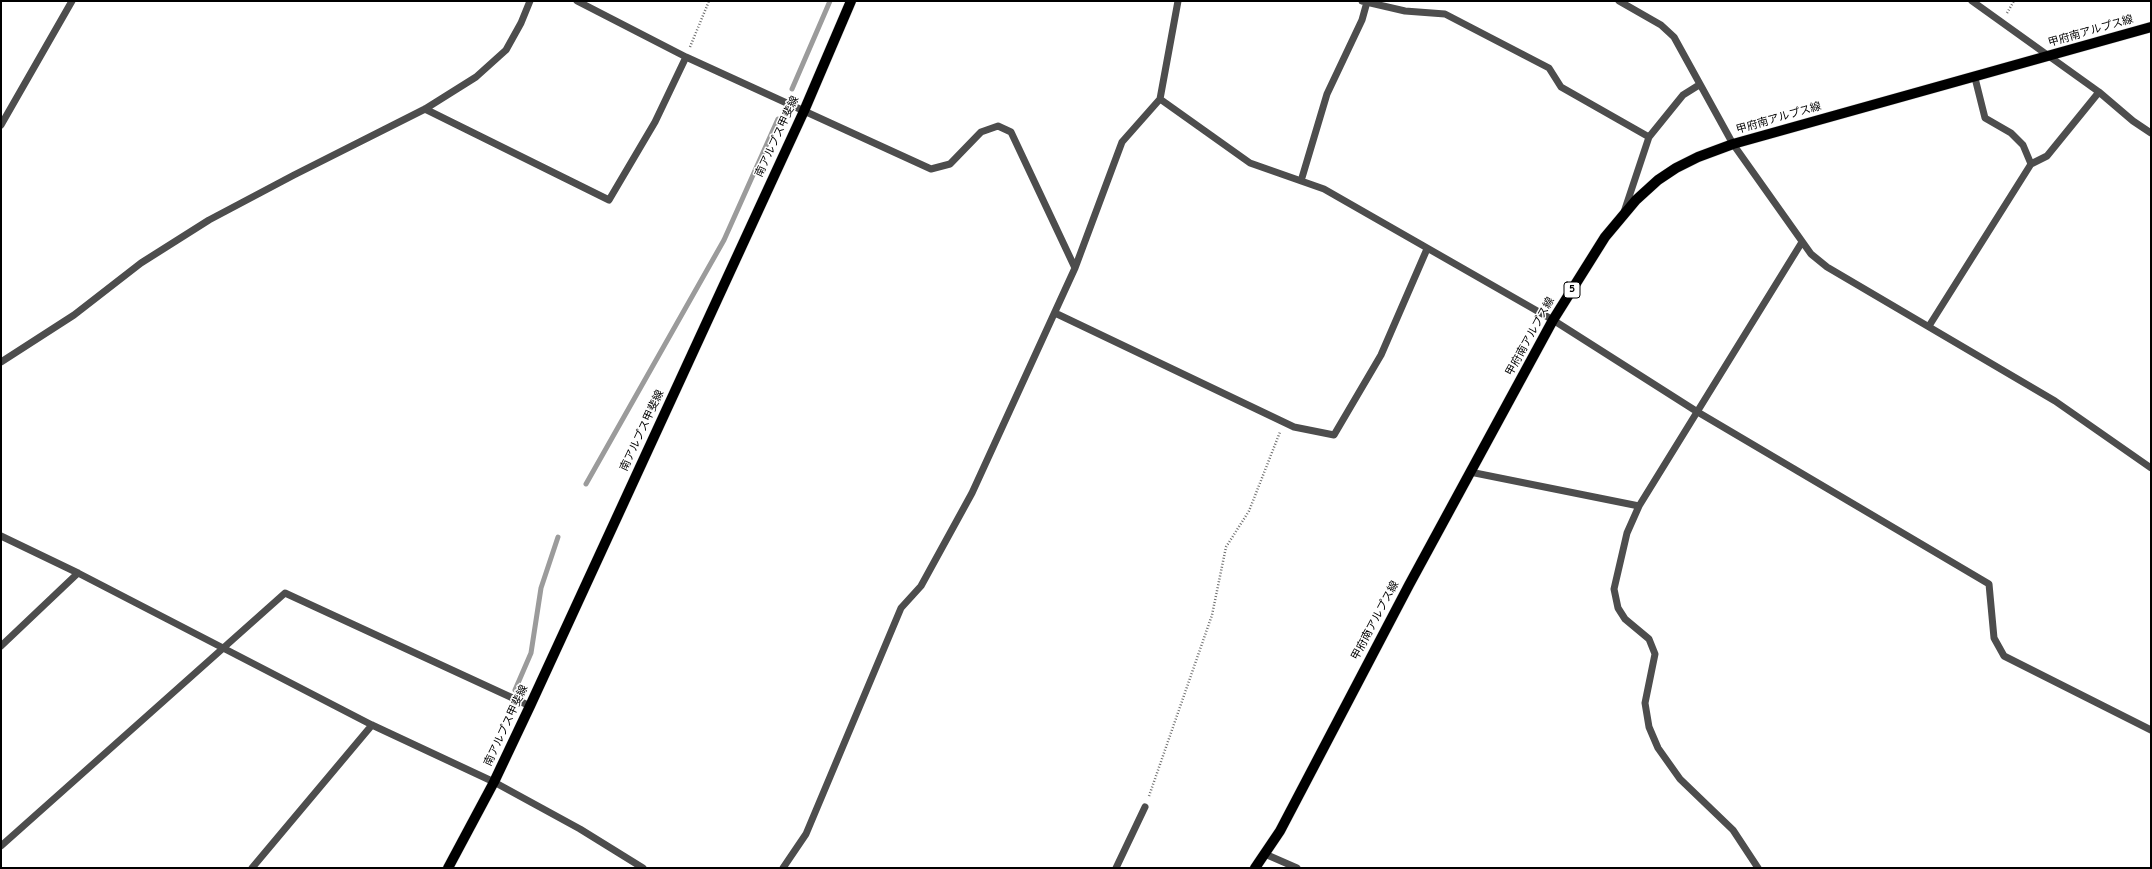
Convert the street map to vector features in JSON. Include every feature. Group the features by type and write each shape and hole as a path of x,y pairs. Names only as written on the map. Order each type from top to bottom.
{"main road":[{"name":"南アルプス甲斐線","path":"448,868 494,782 530,706 804,111 851,1"},
{"name":"甲府南アルプス線","path":"1256,868 1280,831 1470,472 1553,320 1605,237 1624,213 1658,180 1698,157 1733,144 2050,57 2151,27"}],"street":[{"path":"1,125 72,1"},
{"path":"1,362 74,315 141,263 210,220 294,174 425,109 476,77 506,50 521,23 530,1"},
{"path":"577,1 686,57 931,169 950,164 981,132 998,126 1011,132 1075,268"},
{"path":"782,868 806,834 901,608 921,586 972,493 1075,268 1122,142 1160,99 1178,1"},
{"path":"1619,1 1661,25 1674,37 1699,85 1733,144 1811,254 1828,267 2055,402 2151,468"},
{"path":"1972,1 2099,92 2133,121 2151,133"},
{"path":"1301,181 1328,94 1360,26 1365,2 1405,11 1445,14 1549,68 1561,87 1649,137"},
{"path":"425,109 609,200 655,122 686,57"},
{"path":"1974,78 1985,118 2011,133 2023,145 2031,164"},
{"path":"1624,213 1649,137 1683,95 1699,85"},
{"path":"1929,326 2031,164 2047,156 2099,92"},
{"path":"1160,99 1250,163 1324,188 1427,249 1553,320 1696,411 1988,584 1994,638 2004,656 2151,730"},
{"path":"1758,868 1733,830 1680,779 1658,748 1649,727 1645,703 1655,654 1649,639 1625,618 1618,608 1614,589 1626,533 1639,506 1696,411 1802,242"},
{"path":"1054,313 1294,427 1334,435 1381,355 1427,249"},
{"path":"1470,472 1639,506"},
{"path":"1,536 78,573 372,725 494,782 580,829 643,868"},
{"path":"1,646 78,573"},
{"path":"1,846 224,649 285,593 530,706"},
{"path":"252,868 372,725"},
{"path":"1116,868 1145,807"},
{"path":"1265,854 1296,868"}],"path":[{"path":"686,57 709,1"},
{"path":"1145,807 1212,615 1226,547 1249,511 1284,422"}],"waterway":[{"path":"792,89 830,1"},
{"path":"586,484 724,240 778,119"},
{"path":"515,690 531,653 541,588 558,537"}]}
